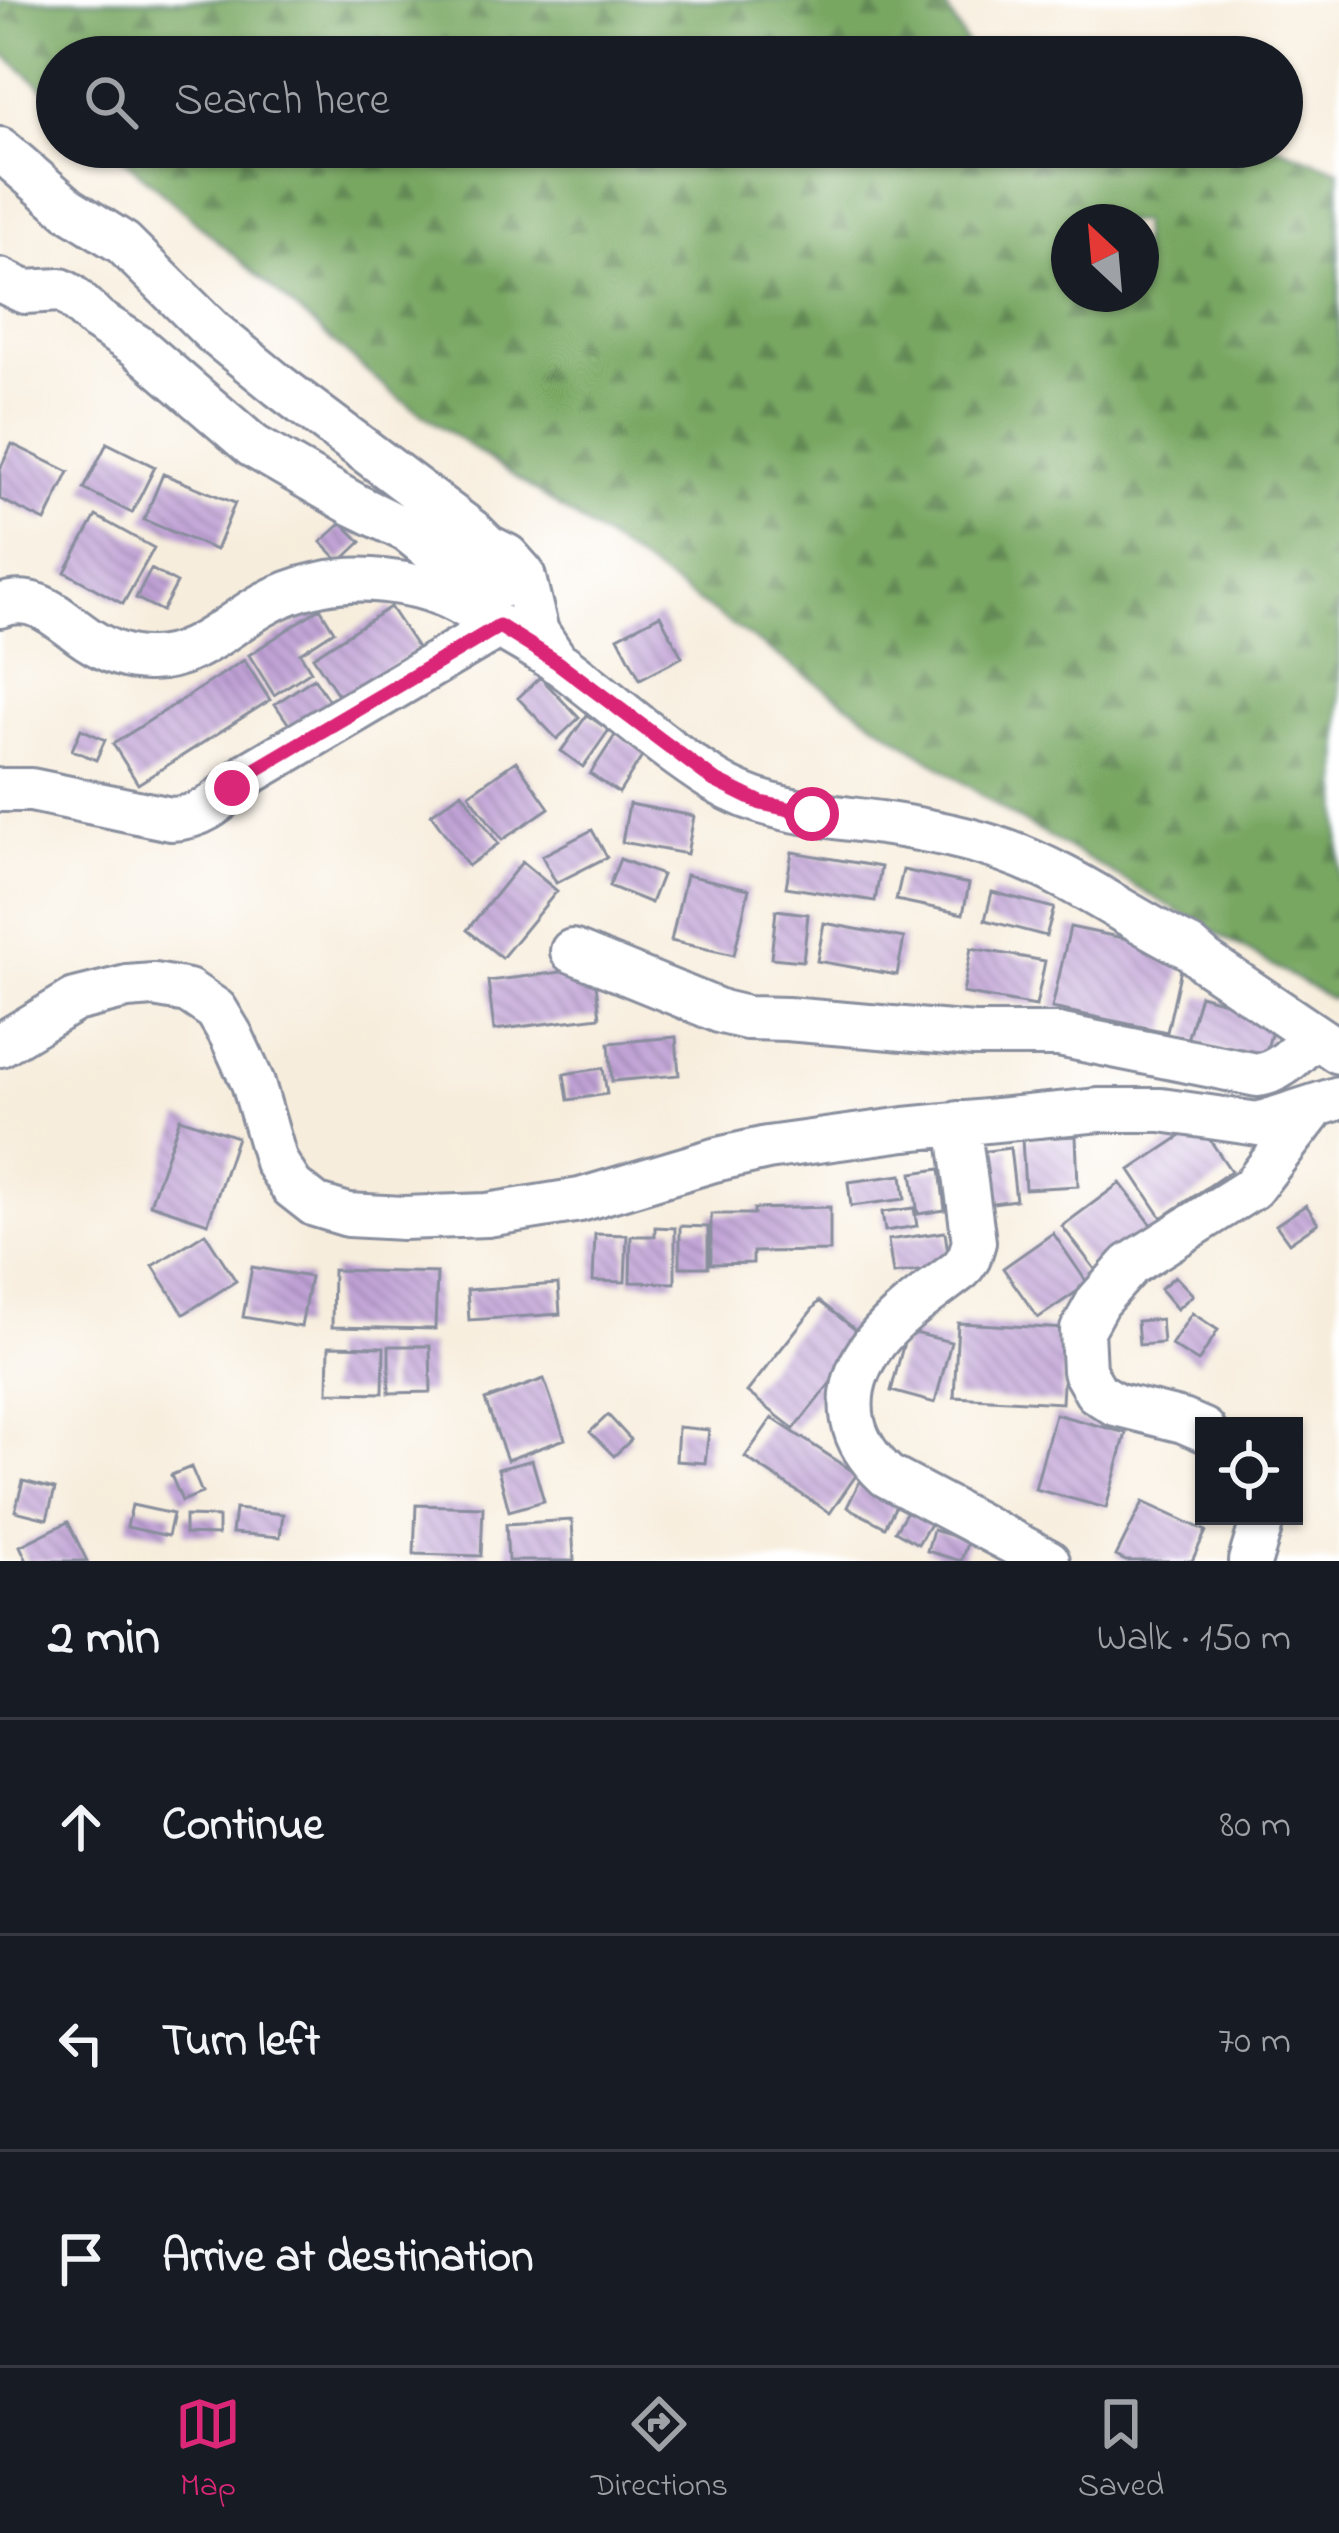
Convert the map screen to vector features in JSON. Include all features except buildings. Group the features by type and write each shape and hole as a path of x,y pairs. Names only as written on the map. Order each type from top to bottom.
{"street":[{"path":"0,149 69,209 123,243 213,332 279,386 487,546 507,556 523,574 515,614 250,773 190,819 171,820 31,790 0,790"},
{"path":"0,280 26,292 61,290 70,295 270,458 408,531 515,614 557,662 683,759 735,792 789,810 913,829 1006,851 1190,948 1327,1044 1271,1073 1257,1075 1058,1035 974,1035 748,1018 722,1012 572,951"},
{"path":"0,606 14,601 34,603 55,612 89,640 129,657 147,659 182,654 262,605 331,581 378,580 515,614"},
{"path":"0,1045 75,1000 127,987 154,985 188,991 216,1010 231,1035 253,1083 277,1162 292,1187 315,1205 348,1215 403,1218 487,1214 580,1200 767,1148 958,1123 1100,1109 1161,1110 1258,1124 1327,1103"},
{"path":"1195,1426 1115,1404 1096,1392 1084,1371 1082,1330 1098,1300 1130,1265 1252,1188 1327,1103"},
{"path":"958,1123 974,1242 969,1258 883,1332 871,1348 850,1389 855,1433 887,1476 1048,1561"},
{"path":"1250,1561 1260,1525"}],"green space":[{"path":"0,0 942,0 962,36 36,36 36,82 0,51"},
{"path":"1303,156 1339,170 1339,996 1331,999 1011,815 393,394 134,168 1303,168"}],"route":[{"path":"232,788 499,626 557,662 714,780 761,803 812,814"}]}
